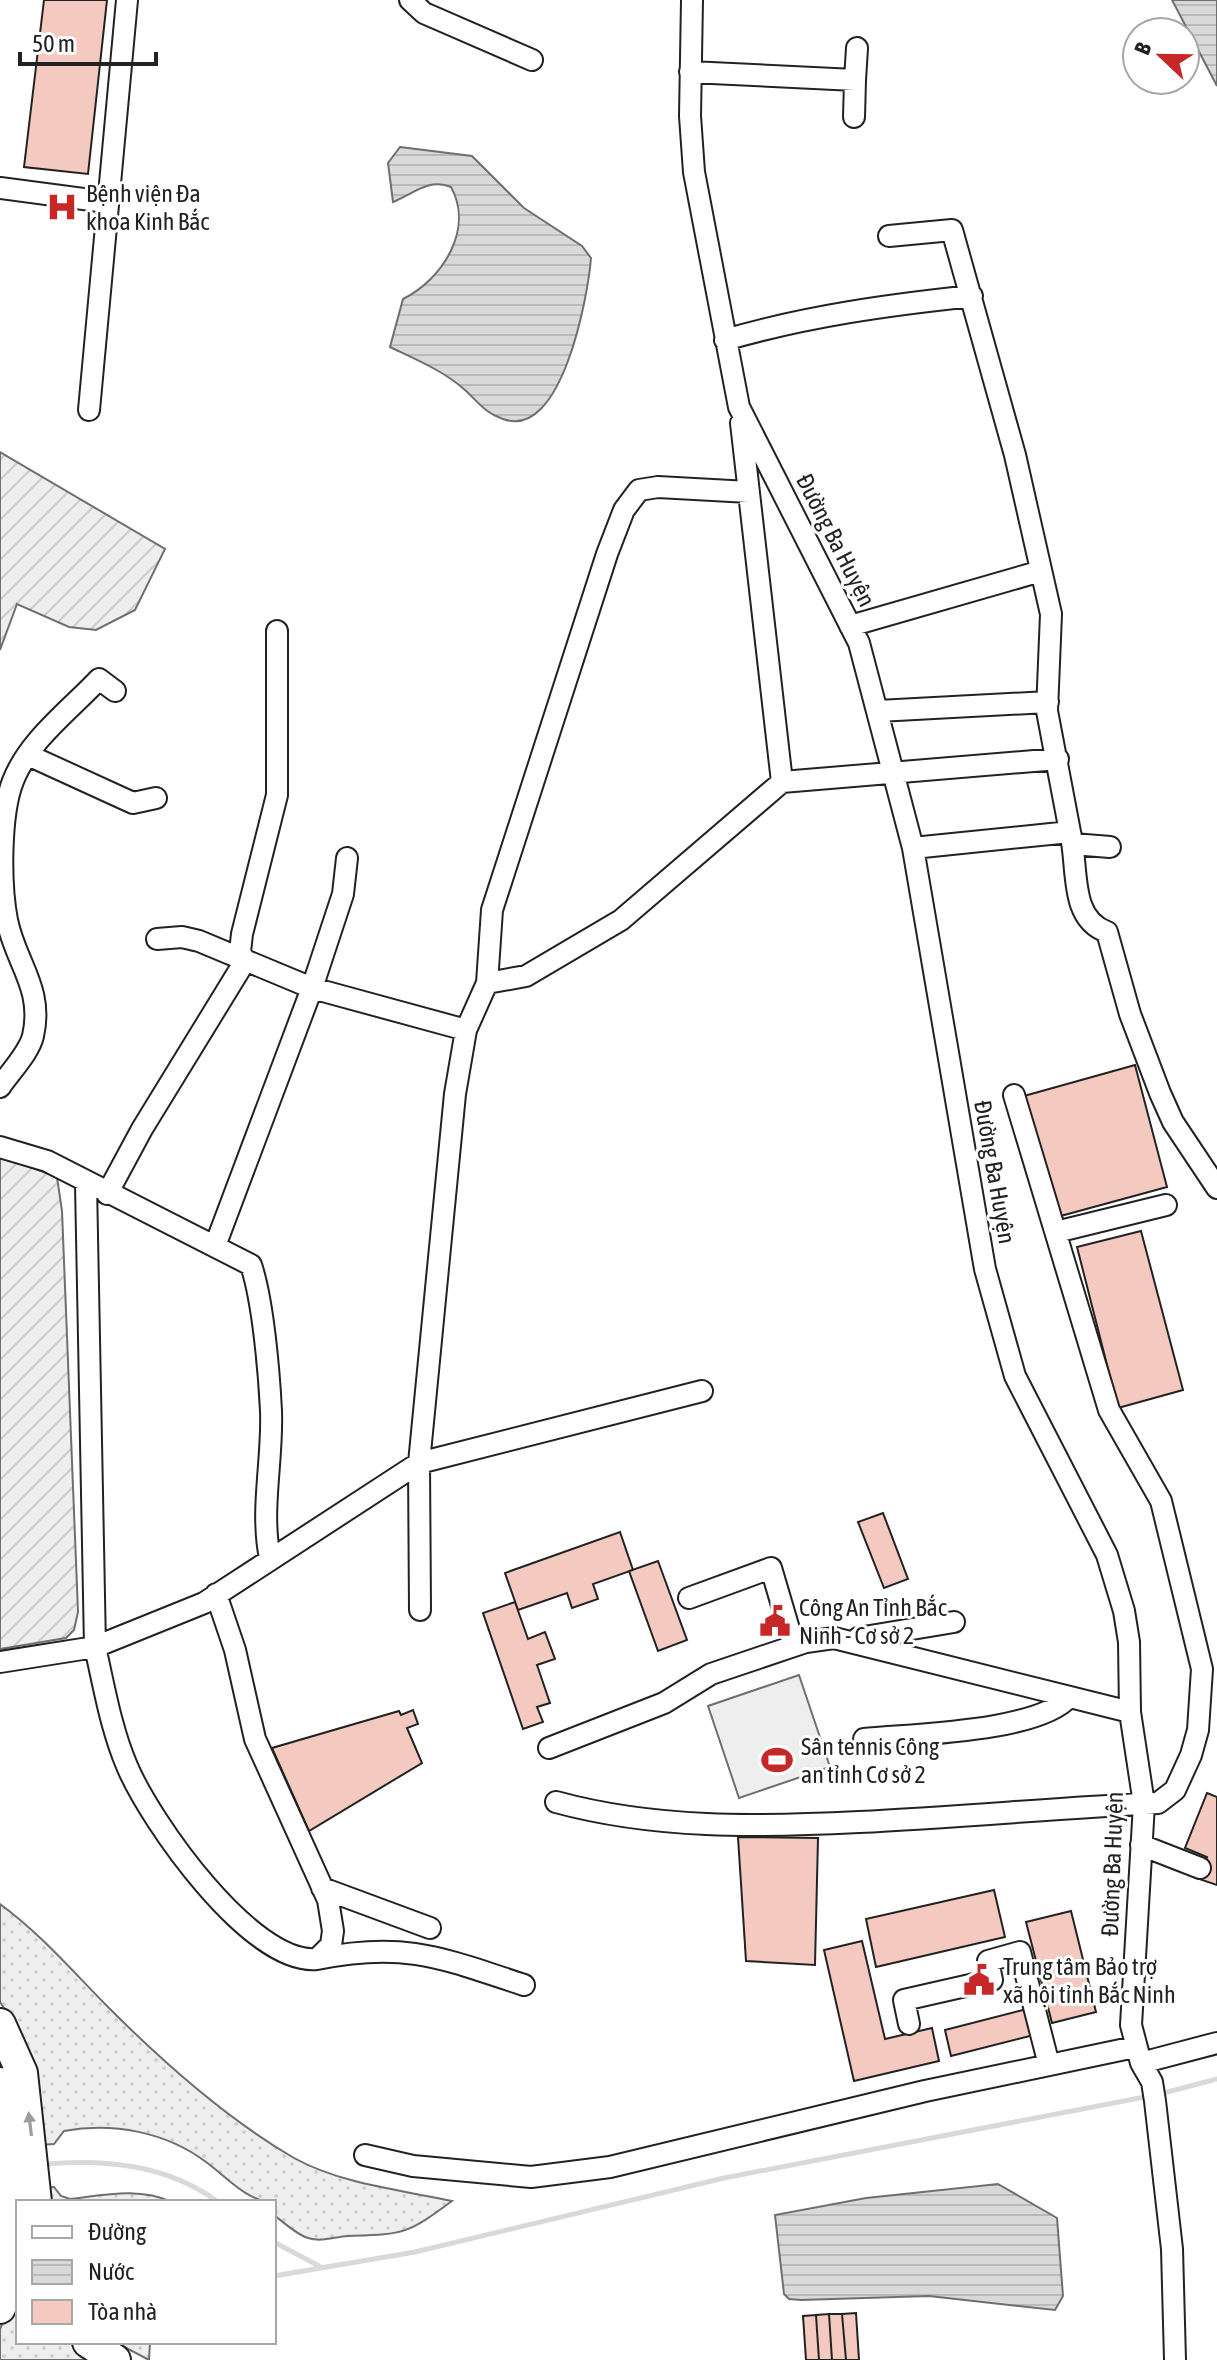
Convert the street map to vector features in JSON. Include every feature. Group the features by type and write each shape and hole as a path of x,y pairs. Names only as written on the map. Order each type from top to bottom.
{"highway":[{"path":"0,2024 22,2073 36,2200"},
{"path":"0,2083 7,2126 13,2248 11,2273 0,2308"},
{"path":"91,2344 115,2360"}],"street":[{"path":"89,410 127,0"},
{"path":"410,0 424,13 532,60"},
{"name":"Đường Ba Huyện","path":"692,0 690,72 694,172 739,407 859,643 913,848 985,1269 1001,1338 1025,1401 1115,1575 1129,1642 1130,1712 1144,1804 1131,2025 1157,2125 1172,2249 1175,2360"},
{"path":"854,117 857,48"},
{"path":"690,72 855,80"},
{"path":"0,188 106,202"},
{"path":"889,236 952,230 1015,455 1051,614 1048,702 1081,910 1088,922 1107,932 1130,1014 1160,1093 1173,1122 1217,1188"},
{"path":"725,340 810,317 972,296"},
{"path":"739,407 782,782"},
{"path":"420,1610 419,1463 455,1094 466,1030 487,983 492,910 624,510 639,490 658,487 749,492"},
{"path":"850,626 1041,571"},
{"path":"245,961 240,952 242,934 277,795 277,631"},
{"path":"0,1087 32,1040 35,1019 27,967 7,920 4,870 6,805 13,780 28,755 99,679 115,691"},
{"path":"878,711 1048,702"},
{"path":"28,755 133,803 156,798"},
{"path":"487,983 526,976 621,920 782,782 896,775 1058,759"},
{"path":"913,848 1072,838 1110,847"},
{"path":"215,1246 312,988 343,894 347,858"},
{"path":"157,939 182,937 312,988 466,1030"},
{"path":"107,1194 142,1129 245,961"},
{"path":"556,1802 611,1817 710,1825 988,1815 1144,1804 1168,1798 1185,1772 1198,1730 1202,1669 1161,1501 1109,1410 1014,1095"},
{"path":"0,1147 47,1161 86,1184 251,1265 257,1290 271,1411 265,1537 270,1558"},
{"path":"86,1184 95,1647 127,1766 180,1856 211,1891 263,1939 299,1959 382,1950 414,1951 524,1985"},
{"path":"1056,1232 1166,1205"},
{"path":"0,1662 95,1647 204,1603 419,1463 702,1391"},
{"path":"689,1598 771,1568 794,1646"},
{"path":"216,1594 235,1650 255,1739 322,1888 333,1931 331,1945 317,1959"},
{"path":"846,1640 954,1622"},
{"path":"549,1748 664,1703 711,1674 794,1646 834,1638 1130,1712"},
{"path":"864,1739 982,1728 1031,1719 1057,1709 1069,1697"},
{"path":"1141,1845 1200,1868"},
{"path":"322,1888 430,1928"},
{"path":"909,2024 904,2000 992,1980 988,1961 1020,1952 1049,2065"},
{"path":"365,2155 413,2166 531,2177 610,2167 925,2091 1049,2065 1142,2063 1217,2043"}],"shaded area":[{"path":"0,452 165,549 135,610 96,630 69,627 17,604 0,650"},
{"path":"0,1156 57,1177 62,1211 78,1612 74,1630 66,1638 0,1649"},
{"path":"799,1675 830,1767 739,1798 708,1706"},
{"path":"0,1904 43,1941 175,2070 269,2143 331,2174 452,2201 424,2221 404,2230 316,2240 301,2235 276,2217 276,2200 261,2200 246,2194 206,2162 174,2143 138,2132 101,2128 64,2131 54,2144 40,2145 12,2021 0,2002"},
{"path":"54,2187 61,2196 70,2199 134,2193 167,2200 43,2200 42,2188"},
{"path":"16,2294 16,2344 75,2344 100,2360 0,2360 0,2329"},
{"path":"119,2344 150,2344 149,2360"}],"water":[{"path":"1172,0 1217,0 1217,86 1201,55 1201,16 1180,16"},
{"path":"400,147 472,156 524,208 582,246 591,258 584,302 568,361 556,388 541,408 524,420 503,419 491,414 448,377 390,347 403,299 431,279 442,266 451,251 459,219 451,187 435,184 393,202 388,163"},
{"path":"998,2184 1057,2218 1063,2296 1055,2310 929,2296 801,2300 789,2299 784,2294 775,2215 866,2198"}],"building":[{"path":"44,0 107,0 88,174 24,167"},
{"path":"1135,1065 1167,1187 1057,1217 1024,1096"},
{"path":"1141,1231 1183,1390 1118,1408 1077,1247"},
{"path":"883,1513 908,1579 884,1588 858,1522"},
{"path":"620,1532 633,1570 593,1584 598,1599 572,1608 567,1593 518,1610 505,1573"},
{"path":"658,1561 687,1640 658,1651 629,1571"},
{"path":"515,1602 528,1639 545,1632 555,1659 537,1665 550,1703 537,1707 543,1722 523,1729 483,1613"},
{"path":"413,1710 418,1724 407,1728 422,1763 309,1831 272,1748 399,1711 401,1715"},
{"path":"1207,1793 1217,1797 1217,1885 1199,1879 1207,1857 1185,1848"},
{"path":"738,1837 818,1838 815,1965 746,1961"},
{"path":"994,1890 1005,1937 876,1967 866,1919"},
{"path":"1071,1911 1096,2012 1052,2023 1026,1922"},
{"path":"862,1941 885,2039 932,2028 939,2061 854,2081 824,1950"},
{"path":"1027,2009 1034,2035 951,2056 945,2030"},
{"path":"856,2313 859,2360 846,2360 842,2314"},
{"path":"829,2314 842,2314 846,2360 832,2360"},
{"path":"829,2314 832,2360 819,2360 816,2315"},
{"path":"816,2315 819,2360 806,2360 803,2316"}],"waterway":[{"path":"1160,2094 1217,2079"},
{"path":"276,2276 415,2252 724,2178 1150,2096"},
{"path":"47,2164 92,2163 136,2167 179,2180 215,2200"},
{"path":"276,2243 319,2266"}],"place":[{"name":"Bệnh viện Đa khoa Kinh Bắc","path":"62,207"},
{"name":"Công An Tỉnh Bắc Ninh - Cơ sở 2","path":"775,1621"},
{"name":"Sân tennis Công an tỉnh Cơ sở 2","path":"777,1760"},
{"name":"Trung tâm Bảo trợ xã hội tỉnh Bắc Ninh","path":"979,1980"}]}
